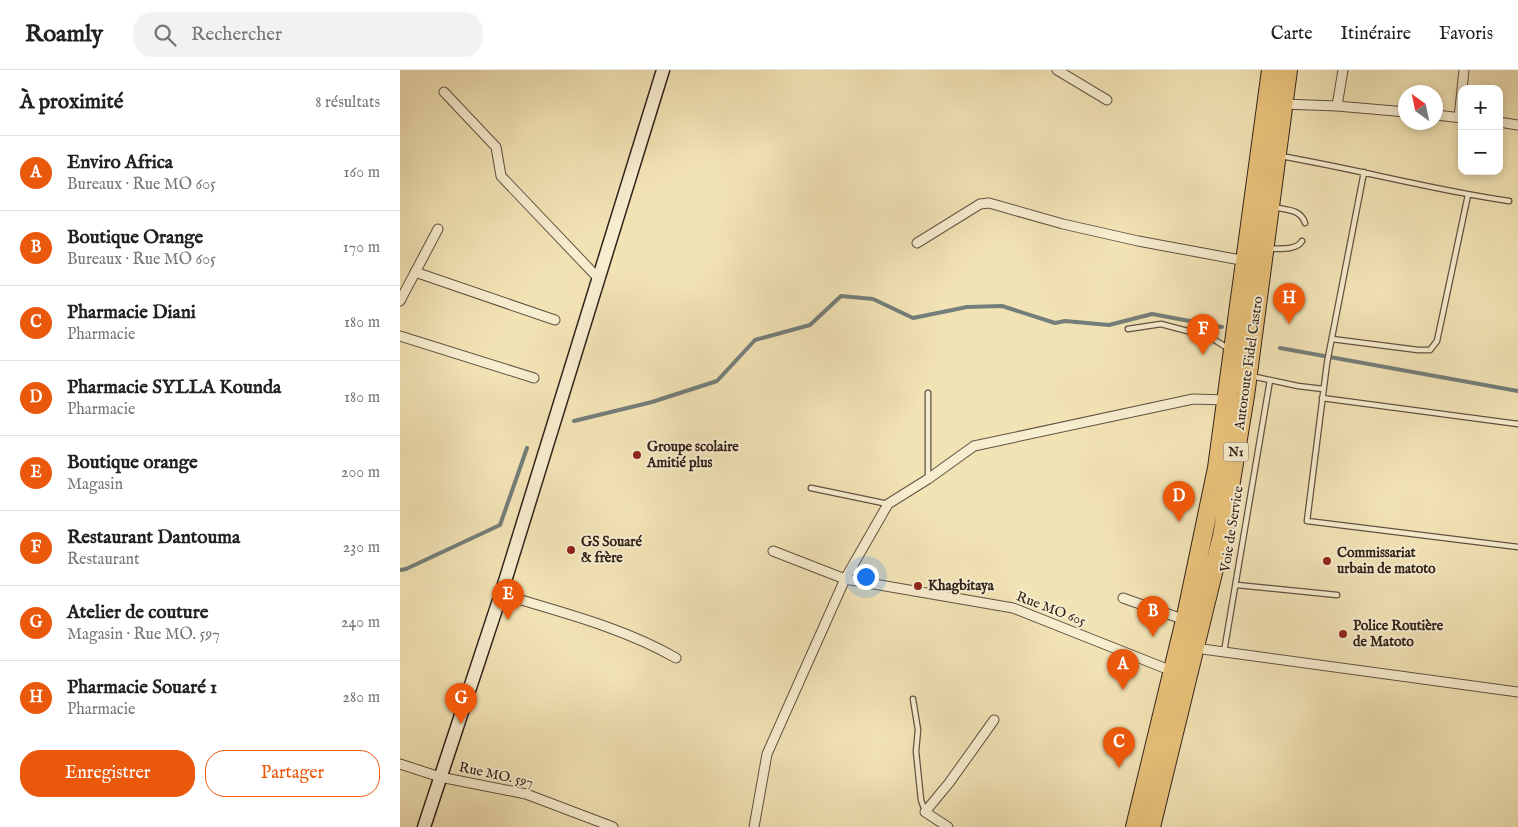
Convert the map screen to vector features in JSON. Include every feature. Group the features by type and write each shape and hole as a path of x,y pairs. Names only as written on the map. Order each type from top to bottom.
{"highway":[{"name":"Autoroute Fidel Castro","path":"1135,827 1185,620 1217,468 1271,70"},
{"name":"Autoroute Fidel Castro","path":"1151,827 1222,536 1247,375 1288,70"}],"street":[{"path":"424,827 501,594 663,70"},
{"path":"1057,70 1107,100"},
{"path":"1337,106 1343,70"},
{"path":"1462,85 1464,70"},
{"path":"444,92 496,146 501,176 599,279"},
{"path":"1284,104 1398,111"},
{"path":"1443,116 1458,118"},
{"path":"1503,123 1518,125"},
{"path":"917,244 980,204 988,202 1063,224 1138,241 1246,261"},
{"path":"400,301 438,230"},
{"path":"415,272 555,320"},
{"path":"400,336 534,378"},
{"path":"754,827 767,754 846,579 888,504 928,479 974,446 1193,399 1227,400"},
{"name":"Rue MO 605","path":"772,551 846,579 1013,608 1172,671"},
{"path":"501,594 590,620 662,650 676,658"},
{"path":"1123,598 1185,620"},
{"path":"1195,648 1518,692"},
{"path":"948,827 925,812 949,783 994,720"},
{"name":"Rue MO. 597","path":"400,764 440,777 526,794 613,827"}],"lane":[{"path":"1277,155 1468,195 1509,201"},
{"path":"1364,172 1326,363 1307,521 1518,547"},
{"path":"1332,339 1430,350 1437,341 1468,195"},
{"path":"1270,207 1298,212 1304,217 1305,223"},
{"path":"1264,249 1295,248 1302,241"},
{"path":"1128,329 1161,324 1210,337 1234,353"},
{"path":"1247,375 1323,389"},
{"name":"Voie de Service","path":"1224,652 1270,380"},
{"path":"928,393 928,479"},
{"path":"1322,398 1518,424"},
{"path":"811,488 888,504"},
{"path":"1237,584 1337,595"},
{"path":"913,699 918,730 916,751 921,800 925,812"}],"waterway":[{"path":"574,421 652,402 717,381 755,340 810,325 841,296 873,299 913,318 967,307 1002,306 1055,323 1065,321 1109,325 1152,314 1222,327"},
{"path":"1280,348 1518,391"},
{"path":"400,570 406,569 500,525 527,448"}],"place":[{"name":"Pharmacie Souaré 1","path":"1289,324"},
{"name":"Restaurant Dantouma","path":"1203,355"},
{"name":"Groupe scolaire Amitié plus","path":"637,455"},
{"name":"Pharmacie SYLLA Kounda","path":"1179,522"},
{"name":"GS Souaré & frère","path":"571,550"},
{"name":"Commissariat urbain de matoto","path":"1327,561"},
{"name":"Khagbitaya","path":"918,586"},
{"name":"Boutique orange","path":"508,620"},
{"name":"Police Routière de Matoto","path":"1343,634"},
{"name":"Boutique Orange","path":"1153,637"},
{"name":"Enviro Africa","path":"1123,690"},
{"name":"Atelier de couture","path":"461,724"},
{"name":"Pharmacie Diani","path":"1119,768"}]}
